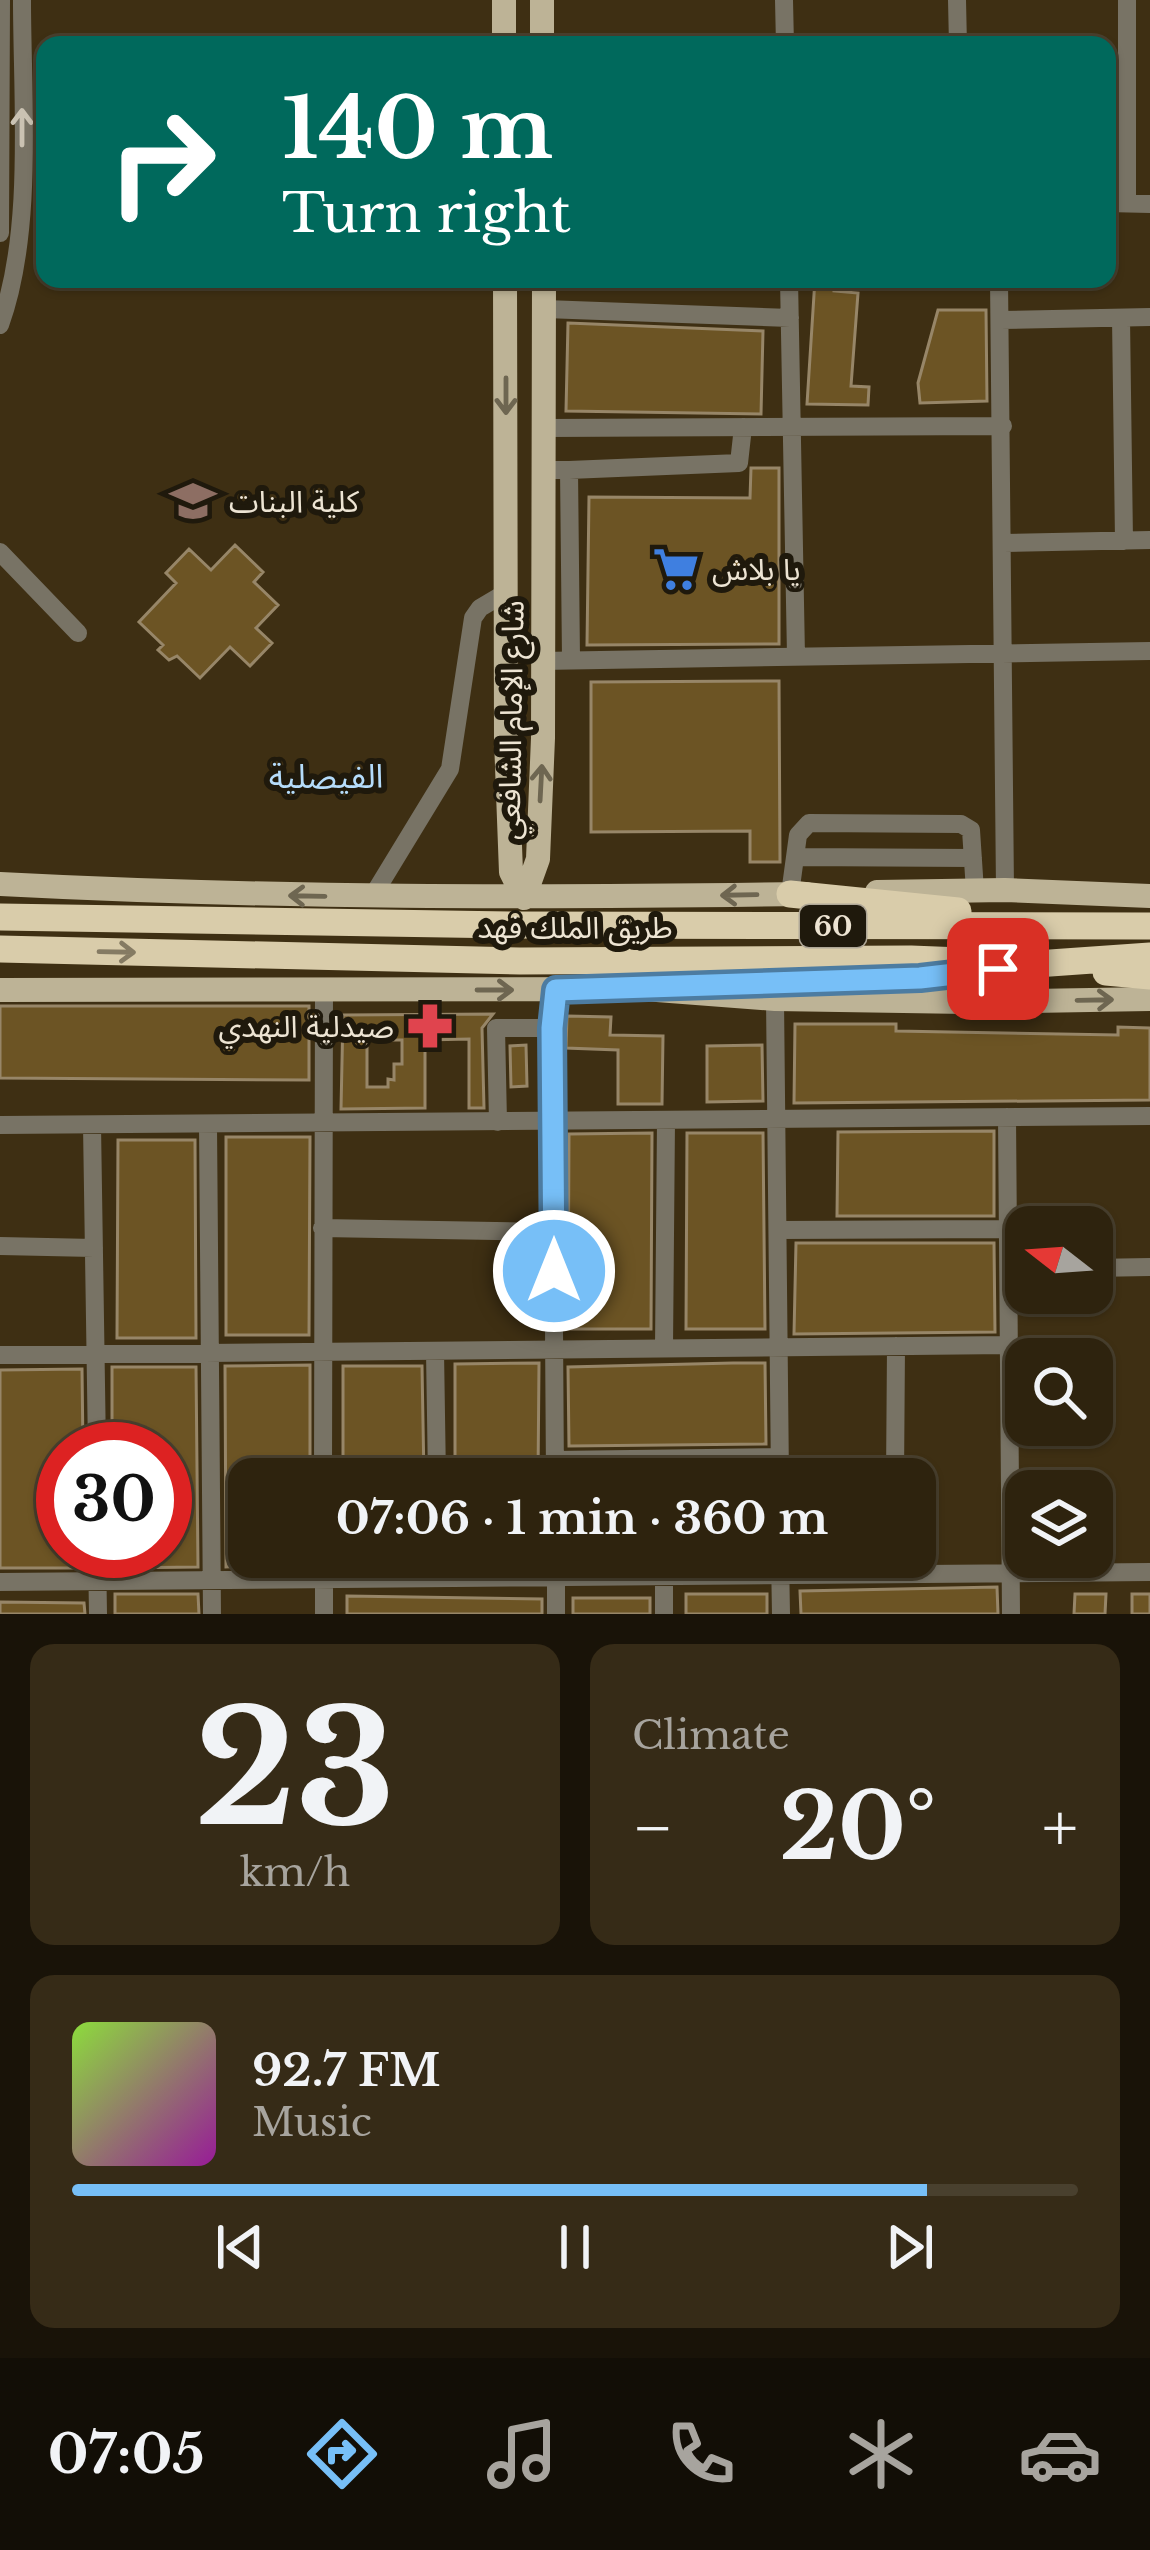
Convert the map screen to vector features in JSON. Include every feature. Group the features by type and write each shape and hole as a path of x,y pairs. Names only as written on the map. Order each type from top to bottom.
{"highway":[{"path":"790,894 1137,926"},
{"name":"طريق الملك فهد","path":"0,916 520,912 1137,926"},
{"name":"طريق الملك فهد","path":"0,949 520,961 911,959 1036,964 1150,956"},
{"path":"1036,964 1150,976"}],"main road":[{"path":"504,0 504,36"},
{"path":"542,0 542,36"},
{"name":"شارع الإمام الشافعي","path":"506,288 506,740 511,872 520,912"},
{"name":"شارع الإمام الشافعي","path":"520,912 538,860 541,661 558,470 546,428 544,288"},
{"path":"506,740 543,738"},
{"path":"0,884 372,897 520,912 790,894 1005,890 1150,896"},
{"path":"0,899 187,894"},
{"path":"0,990 644,989 920,978 1036,964"},
{"path":"0,976 227,991"},
{"path":"644,989 775,998 968,1002 1150,999"}],"street":[{"path":"0,325 14,286 6,232 1,0"},
{"path":"6,232 22,0"},
{"path":"784,0 785,36"},
{"path":"957,0 958,36"},
{"path":"1127,0 1117,90 1117,203 1150,204"},
{"path":"790,288 796,656"},
{"path":"1000,288 1005,890"},
{"path":"545,309 790,318"},
{"path":"1000,320 1150,317"},
{"path":"1121,318 1124,541"},
{"path":"546,428 1003,426"},
{"path":"571,659 558,470 739,463 743,427"},
{"path":"1004,543 1150,540"},
{"path":"0,552 78,633"},
{"path":"372,897 450,769 473,618 480,608 507,592"},
{"path":"541,661 1150,651"},
{"path":"790,894 798,835 809,823 961,824 971,830 975,891"},
{"path":"795,857 973,858"},
{"path":"323,989 323,1458"},
{"path":"555,1458 552,1028 556,990"},
{"path":"762,1458 779,1457 775,998"},
{"path":"498,1122 496,1028 552,1028"},
{"path":"0,1125 1150,1116"},
{"path":"1007,1117 1008,1206"},
{"path":"664,1348 666,1120"},
{"path":"92,1125 97,1422"},
{"path":"208,1125 212,1614"},
{"path":"322,1228 554,1232"},
{"path":"778,1230 1005,1229"},
{"path":"0,1246 94,1248"},
{"path":"1113,1268 1150,1267"},
{"path":"0,1355 1005,1345"},
{"path":"895,1458 896,1346"},
{"path":"435,1351 437,1458"},
{"path":"936,1568 1005,1573"},
{"path":"1113,1572 1150,1572"},
{"path":"0,1582 439,1578"},
{"path":"556,1578 556,1614"},
{"path":"664,1578 664,1614"},
{"path":"780,1578 781,1614"},
{"path":"1011,1578 1011,1614"},
{"path":"324,1580 324,1614"},
{"path":"98,1581 98,1614"}],"building":[{"path":"814,288 858,293 851,386 869,387 868,405 807,404"},
{"path":"938,310 986,310 987,401 920,403 918,383"},
{"path":"568,323 763,331 761,414 566,411"},
{"path":"751,468 779,468 779,644 587,645 589,497 750,498"},
{"path":"235,545 263,572 254,582 278,605 256,628 272,643 250,666 230,647 200,678 177,656 169,660 158,650 163,645 139,622 176,583 166,573 189,549 211,570"},
{"path":"779,681 780,862 750,862 750,831 591,832 591,682"},
{"path":"0,1006 309,1006 309,1080 0,1078"},
{"path":"493,1014 482,1028 484,1108 469,1108 469,1039 425,1040 425,1108 341,1109 343,1015","holes":["367,1040 402,1040 402,1064 394,1064 394,1080 388,1079 388,1087 367,1087"]},
{"path":"567,1016 611,1017 610,1035 663,1036 662,1104 618,1104 618,1050 566,1048"},
{"path":"795,1024 1118,1035 1118,1027 1150,1028 1150,1100 794,1103"},
{"path":"526,1045 527,1086 511,1087 510,1046"},
{"path":"762,1045 763,1101 707,1102 707,1046"},
{"path":"994,1131 994,1216 837,1216 838,1132"},
{"path":"652,1133 651,1329 568,1329 569,1134"},
{"path":"687,1133 763,1133 765,1329 686,1329"},
{"path":"226,1137 310,1137 309,1335 226,1335"},
{"path":"118,1140 195,1140 196,1338 117,1338"},
{"path":"796,1243 994,1243 995,1332 794,1334"},
{"path":"539,1363 538,1458 455,1458 455,1364"},
{"path":"765,1363 766,1444 569,1446 568,1367"},
{"path":"310,1365 310,1458 228,1458 226,1567 225,1366"},
{"path":"343,1366 422,1366 424,1458 343,1458"},
{"path":"112,1367 196,1367 198,1567 192,1567 192,1422 112,1422"},
{"path":"82,1369 83,1422 36,1422 36,1568 0,1568 0,1370"},
{"path":"997,1587 998,1614 801,1614 800,1591"},
{"path":"115,1594 198,1594 199,1614 115,1614"},
{"path":"686,1594 767,1594 767,1614 686,1614"},
{"path":"1075,1594 1106,1594 1105,1614 1074,1614"},
{"path":"1132,1594 1150,1594 1150,1614 1132,1614"},
{"path":"347,1596 542,1599 542,1614 347,1614"},
{"path":"573,1598 650,1598 650,1614 573,1614"},
{"path":"0,1602 84,1603 85,1614 0,1614"}],"place":[{"name":"كلية البنات","path":"193,501"},
{"name":"يا بلاش","path":"676,569"},
{"name":"صيدلية النهدي","path":"430,1026"}],"district":[{"name":"الفيصلية","path":"326,776"}],"route":[{"path":"554,1271 552,1028 556,990 920,978 998,969"}]}
